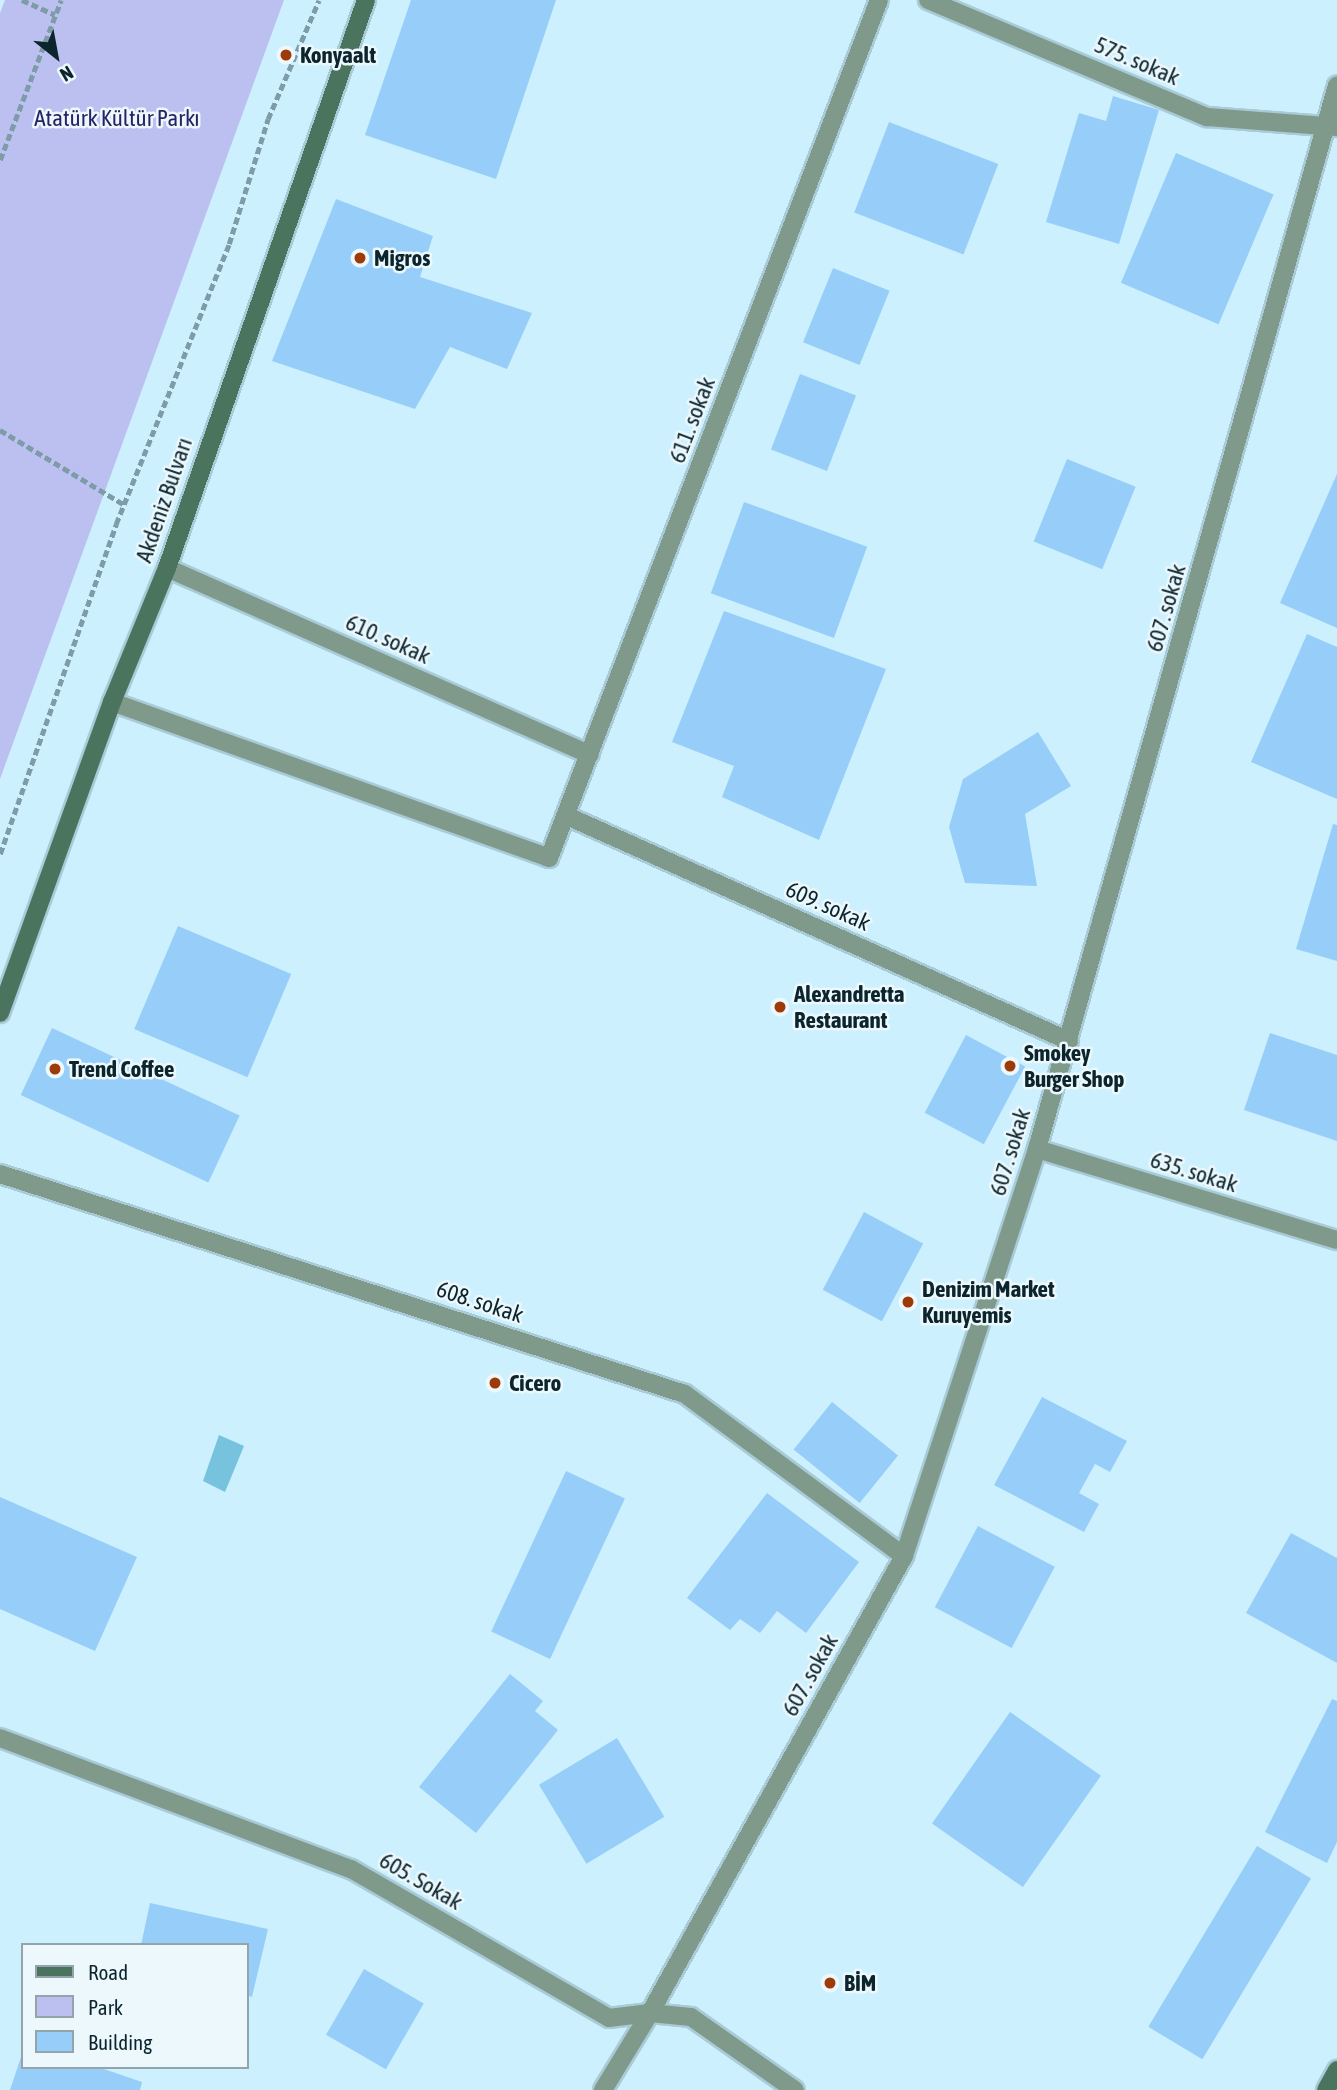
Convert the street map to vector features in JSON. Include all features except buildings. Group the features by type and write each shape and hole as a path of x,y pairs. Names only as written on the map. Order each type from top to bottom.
{"main road":[{"name":"Akdeniz Bulvarı","path":"0,1013 112,702 167,568 366,0"},
{"path":"1326,2090 1337,2070"}],"street":[{"name":"611. sokak","path":"112,702 550,858 879,0"},
{"name":"575. sokak","path":"928,0 1207,117 1332,127"},
{"name":"607. sokak","path":"603,2090 650,2013 904,1556 1037,1149 1069,1041 1332,127 1337,85"},
{"name":"610. sokak","path":"167,568 590,755"},
{"name":"609. sokak","path":"566,816 1069,1041"},
{"name":"635. sokak","path":"1037,1149 1337,1240"},
{"name":"608. sokak","path":"0,1174 685,1394 904,1556"},
{"name":"605. Sokak","path":"0,1738 351,1868 609,2018 650,2013 691,2017 795,2090"}],"path":[{"path":"22,0 55,15"},
{"path":"0,160 61,0"},
{"path":"0,854 125,505 229,244 268,119 319,0"},
{"path":"0,430 125,505"}],"green space":[{"name":"Atatürk Kültür Parkı","path":"5,0 284,0 0,779 0,13"}],"shaded area":[{"path":"219,1435 244,1446 225,1492 203,1481"}],"place":[{"name":"Konyaalt","path":"286,55"},
{"name":"Migros","path":"360,258"},
{"name":"Alexandretta Restaurant","path":"780,1007"},
{"name":"Smokey Burger Shop","path":"1010,1066"},
{"name":"Trend Coffee","path":"55,1069"},
{"name":"Denizim Market Kuruyemis","path":"908,1302"},
{"name":"Cicero","path":"495,1383"},
{"name":"BİM","path":"830,1983"}]}
